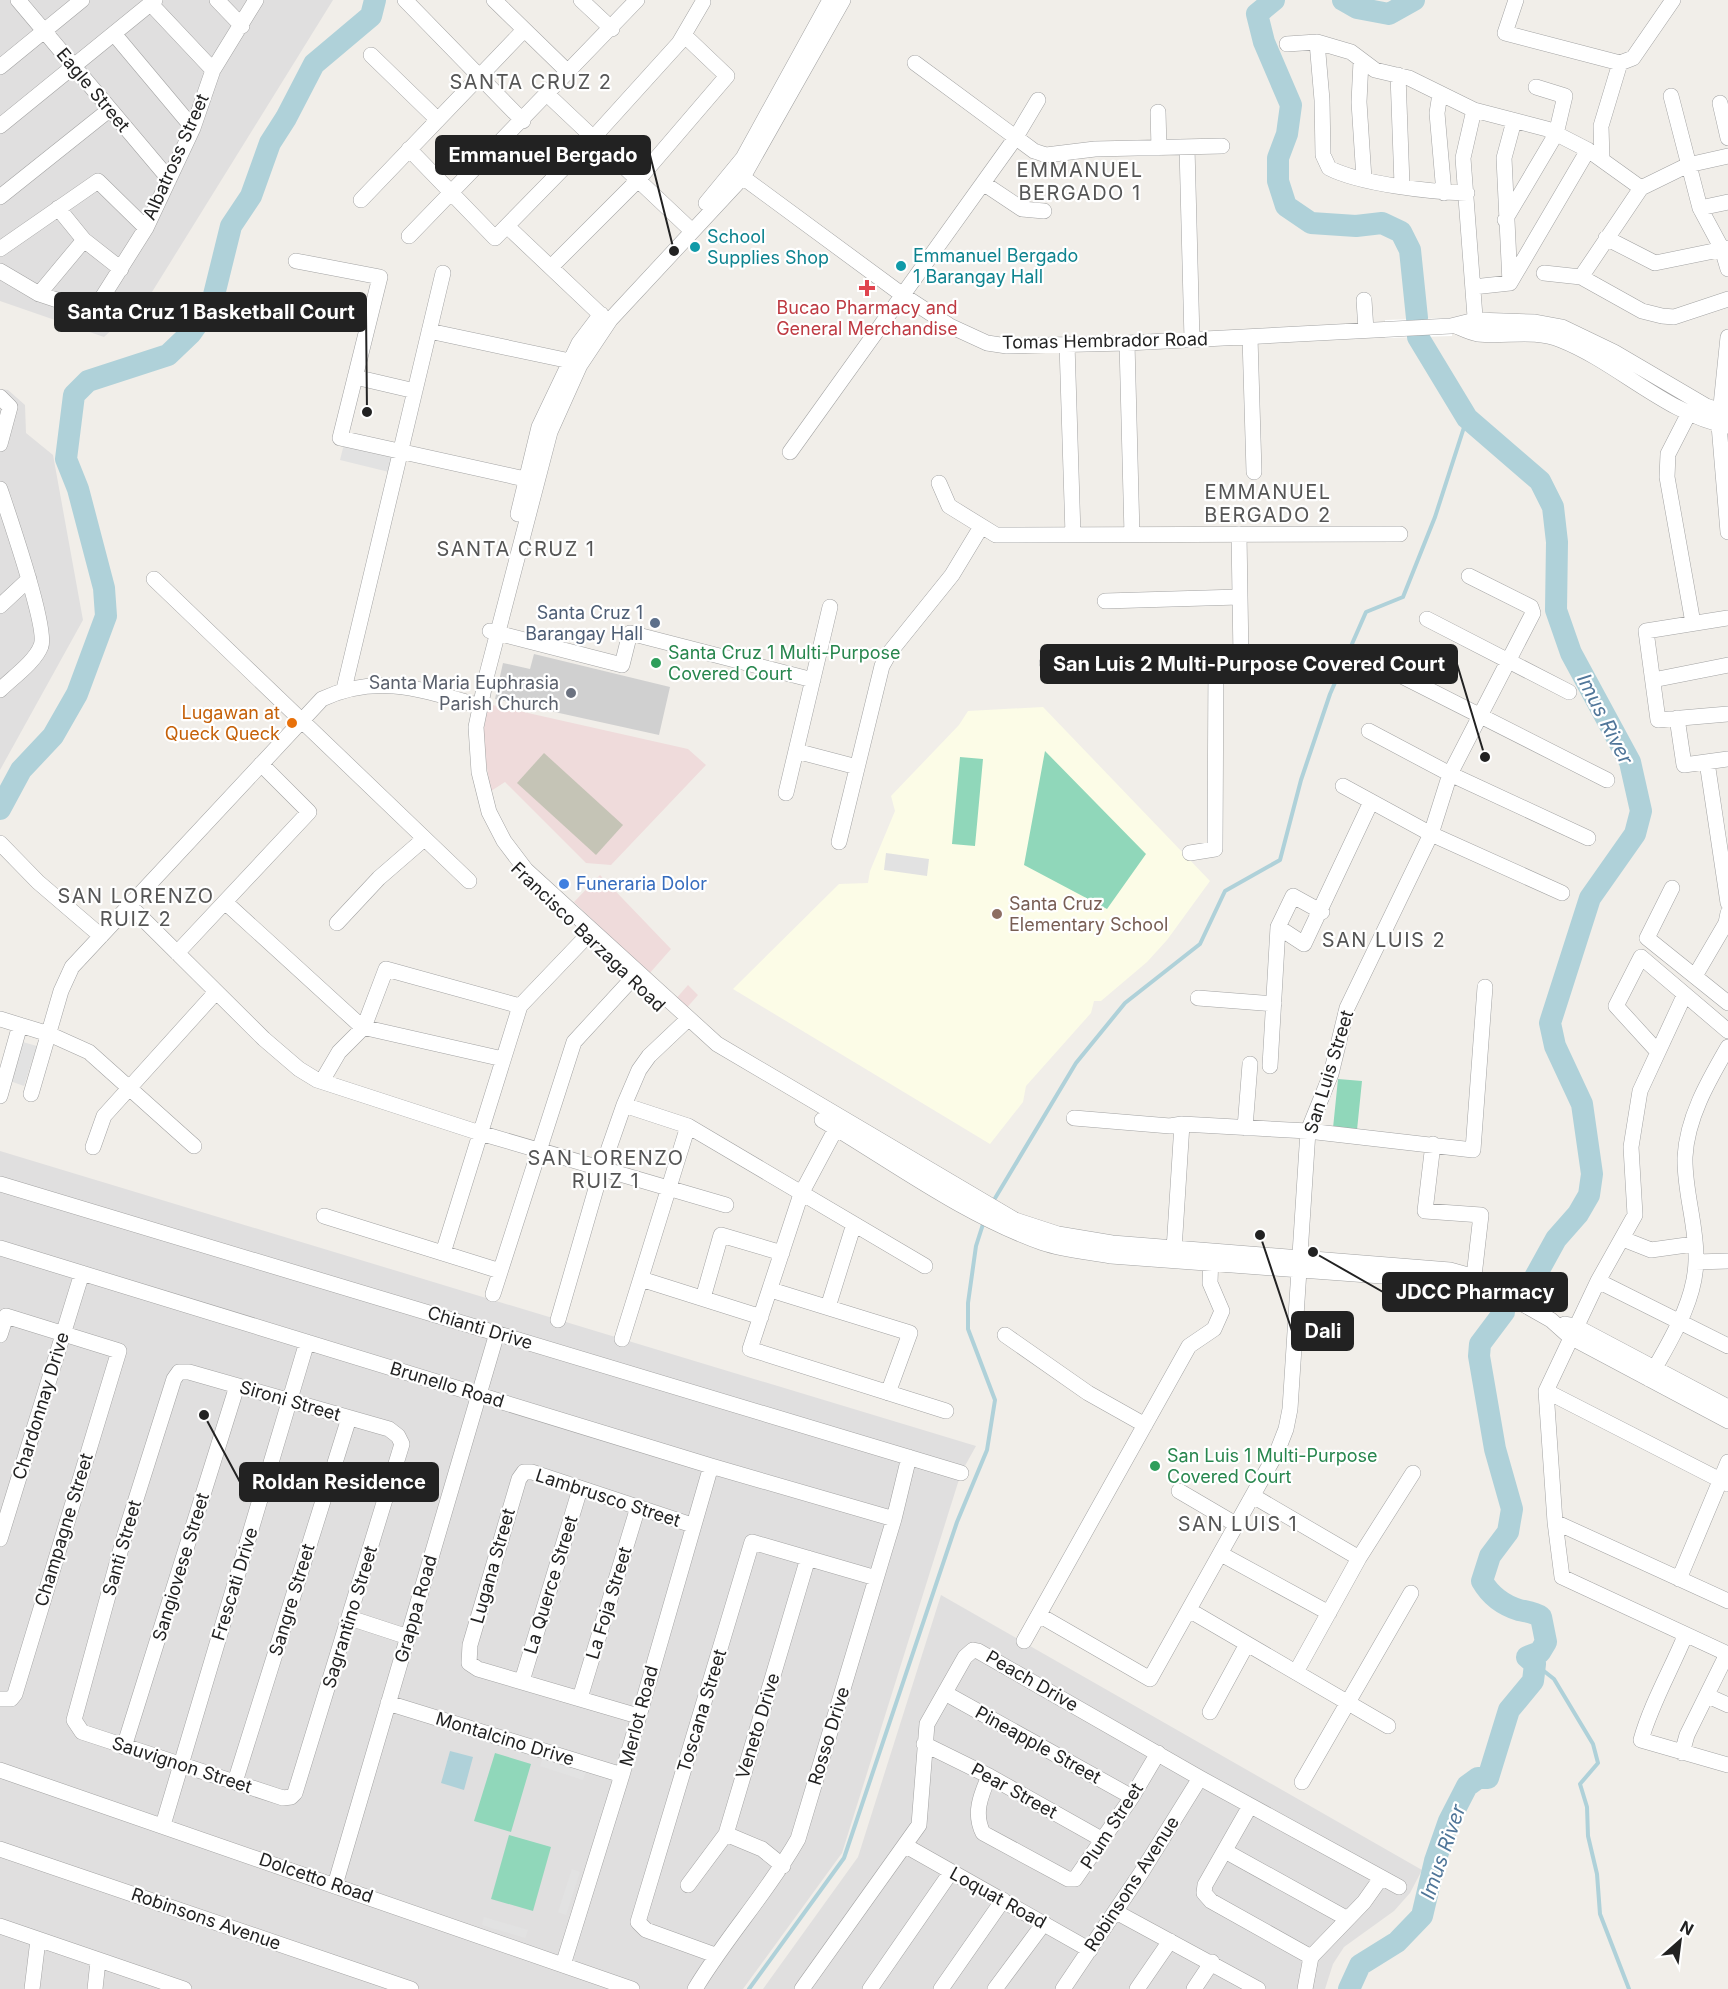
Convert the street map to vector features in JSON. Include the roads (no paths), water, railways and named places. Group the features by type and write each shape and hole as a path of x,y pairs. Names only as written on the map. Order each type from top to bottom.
{"street":[{"name":"Eagle Street","path":"18,0 73,68 169,179"},
{"path":"0,68 82,0"},
{"path":"217,0 242,26"},
{"name":"Albatross Street","path":"39,294 93,312 146,228 193,128 213,70 242,26 255,0"},
{"path":"405,0 523,120"},
{"path":"494,0 568,73"},
{"path":"581,0 612,29"},
{"path":"409,236 612,29 637,0"},
{"name":"Francisco Barzaga Road","path":"739,174 829,0"},
{"name":"Francisco Barzaga Road","path":"532,480 550,432 590,348 610,320 739,174 843,0"},
{"path":"1516,0 1505,33 1620,63 1633,58 1673,0"},
{"path":"0,126 153,2 213,70"},
{"path":"409,149 495,238 593,138 684,35 703,2"},
{"path":"360,200 524,30"},
{"path":"115,35 193,128"},
{"path":"551,267 638,181 727,76 684,35"},
{"path":"1317,42 1322,100 1323,155 1329,168 1364,179 1444,193 1467,193"},
{"path":"1287,44 1317,42 1350,51 1375,70 1398,75 1474,110 1556,134 1588,150 1641,188"},
{"path":"371,55 438,120"},
{"path":"1361,61 1359,102 1364,179"},
{"path":"915,63 1034,151 1046,155 1095,149 1222,146"},
{"path":"1602,160 1601,126 1620,63"},
{"path":"1398,75 1402,185"},
{"path":"1505,220 1556,134 1565,96 1536,87"},
{"path":"1440,94 1437,113 1444,193"},
{"path":"548,95 689,228"},
{"path":"1671,96 1700,208 1725,249 1728,268"},
{"path":"790,452 984,183 1038,100"},
{"path":"1720,103 1728,138"},
{"path":"0,197 109,110"},
{"path":"1474,110 1463,158 1476,327"},
{"path":"1158,112 1160,148"},
{"path":"1510,283 1505,220 1504,158 1514,121"},
{"path":"1187,147 1192,340"},
{"path":"1510,283 1588,150"},
{"path":"1581,277 1641,188 1688,165 1728,156"},
{"name":"Tomas Hembrador Road","path":"739,174 904,296 950,326 987,343 1007,346 1127,343 1384,329 1476,327 1557,338 1689,413 1724,419"},
{"path":"0,249 99,181 146,228"},
{"path":"984,183 1022,209 1044,211"},
{"path":"1700,208 1728,202"},
{"path":"58,208 84,240 121,269"},
{"path":"507,226 601,315"},
{"name":"Francisco Barzaga Road","path":"684,1023 631,980 508,860 482,816 474,795 467,748 475,705 532,480 539,427 570,362 601,315 689,228"},
{"path":"1606,238 1655,263 1725,249"},
{"path":"0,271 39,294 84,240"},
{"path":"296,261 380,277 340,438 532,480"},
{"path":"344,689 443,273"},
{"path":"1544,273 1581,277 1642,310 1662,316 1674,317 1728,299"},
{"path":"1473,287 1510,283"},
{"path":"1364,300 1366,330"},
{"name":"Tomas Hembrador Road","path":"1476,327 1535,322 1562,327 1614,352 1724,419"},
{"path":"429,331 570,362"},
{"path":"1250,337 1254,472"},
{"path":"1728,337 1724,419 1728,532"},
{"path":"1127,343 1132,535"},
{"path":"1067,344 1072,535"},
{"path":"355,377 415,391"},
{"path":"0,397 10,406 0,444"},
{"path":"1689,413 1668,454 1667,477 1693,623"},
{"path":"939,483 949,506 996,535 1400,534"},
{"path":"0,489 29,579 42,639 41,646 0,690"},
{"path":"839,842 882,666 890,652 952,576 981,527"},
{"path":"1047,663 1242,658 1239,534"},
{"name":"San Luis Street","path":"1039,1615 1150,1679 1253,1496 1286,1429 1290,1409 1308,1131 1331,1074 1347,1008 1431,834 1450,774 1533,610 1469,576"},
{"path":"0,606 29,579"},
{"path":"154,579 469,882"},
{"path":"1105,601 1239,597"},
{"path":"786,793 830,608"},
{"path":"1728,618 1646,632 1658,720 1728,714"},
{"path":"1427,619 1569,692"},
{"path":"494,632 622,665 630,633 813,680"},
{"path":"1190,853 1215,849 1216,659"},
{"path":"1380,665 1479,718 1607,780"},
{"path":"1653,680 1728,665"},
{"path":"31,1094 66,979 129,905 322,699 344,689 387,684 475,705"},
{"name":"Francisco Barzaga Road","path":"475,705 479,772 489,812 504,841 526,870 731,1067 838,1124 966,1200 1056,1246 1110,1256 1211,1258 1299,1266 1450,1270 1573,1331 1652,1374 1728,1421"},
{"path":"1677,718 1684,765 1728,759"},
{"path":"1369,731 1450,774 1588,838"},
{"path":"796,751 857,767"},
{"path":"1707,762 1728,903"},
{"path":"177,953 309,812 261,764"},
{"path":"1342,786 1431,834 1562,893"},
{"path":"1278,927 1304,944 1322,912 1371,802"},
{"path":"337,923 379,878 424,838"},
{"path":"0,843 38,882 101,936"},
{"path":"1672,888 1647,938 1728,1002"},
{"path":"1270,1066 1278,927 1293,897 1322,912"},
{"path":"225,902 364,1027 503,1059"},
{"path":"129,905 281,1054 299,1069 322,1082 480,1133 726,1204"},
{"path":"1695,976 1726,923 1728,914"},
{"path":"443,1253 520,1006 586,937"},
{"path":"1658,1053 1616,1006 1641,957 1684,996 1728,1031"},
{"path":"322,1082 339,1052 364,1027 386,969 520,1006"},
{"path":"493,1294 574,1042 631,980"},
{"path":"1074,1118 1170,1126 1182,1124 1308,1131 1473,1150 1485,987"},
{"path":"93,1147 104,1116 216,992"},
{"path":"1682,1753 1687,1735 1728,1654 1562,1576 1555,1522 1546,1391 1598,1281 1635,1215 1631,1148 1640,1091 1684,996"},
{"path":"1198,998 1274,1004"},
{"path":"0,1019 49,1034 89,1052 194,1146"},
{"path":"558,1320 602,1168 624,1105 639,1070 649,1056 684,1023"},
{"path":"0,1096 20,1025"},
{"path":"1652,1374 1679,1322 1691,1289 1696,1262 1685,1157 1704,1089 1728,1047"},
{"path":"1245,1128 1250,1064"},
{"path":"624,1105 688,1126 926,1266"},
{"path":"838,1124 801,1194 750,1349 946,1411"},
{"path":"1174,1250 1182,1124"},
{"path":"622,1339 688,1126"},
{"path":"1433,1144 1425,1211 1482,1215 1474,1282"},
{"name":"Chianti Drive","path":"0,1184 961,1473"},
{"path":"324,1216 500,1271"},
{"path":"828,1307 854,1224"},
{"name":"Francisco Barzaga Road","path":"1014,1225 1112,1244 1174,1250 1211,1258"},
{"path":"703,1298 721,1235 782,1253"},
{"path":"1623,1239 1651,1250 1694,1244"},
{"name":"Brunello Road","path":"0,1248 711,1466 894,1519"},
{"path":"1024,1641 1189,1346 1214,1329 1222,1311 1210,1283 1211,1258"},
{"path":"1696,1262 1728,1261"},
{"name":"Chardonnay Drive","path":"0,1539 82,1273"},
{"path":"641,1279 761,1317"},
{"path":"1598,1281 1728,1346"},
{"path":"771,1290 910,1333 888,1393"},
{"path":"0,1335 6,1316 63,1334"},
{"name":"Grappa Road","path":"335,1885 497,1333"},
{"name":"Champagne Street","path":"2,1700 11,1700 15,1694 119,1352 63,1334"},
{"path":"1005,1335 1088,1393 1145,1425"},
{"name":"Frescati Drive","path":"163,1825 307,1342"},
{"name":"Sironi Street","path":"179,1372 189,1372 389,1429 398,1436"},
{"name":"Santi Street","path":"76,1727 74,1712 125,1534 174,1379 179,1372"},
{"name":"Francisco Barzaga Road","path":"1652,1374 1728,1407"},
{"name":"Sangiovese Street","path":"124,1747 237,1386"},
{"path":"1546,1391 1724,1482"},
{"name":"Sangre Street","path":"235,1782 349,1418"},
{"name":"Sagrantino Street","path":"291,1797 295,1793 402,1444 398,1436"},
{"name":"Rosso Drive","path":"695,1989 716,1955 783,1866 798,1839 894,1519 909,1457"},
{"path":"1679,1579 1724,1482 1728,1462"},
{"name":"Merlot Road","path":"563,1965 622,1775 692,1525 711,1466"},
{"name":"Lambrusco Street","path":"524,1472 532,1472 692,1525"},
{"name":"Lugana Street","path":"522,1681 478,1669 469,1663 470,1645 519,1479 524,1472"},
{"path":"1296,1672 1359,1558 1413,1473"},
{"name":"La Querce Street","path":"522,1681 580,1488"},
{"path":"1179,1491 1237,1525"},
{"path":"1253,1496 1359,1558"},
{"name":"La Foja Street","path":"580,1698 638,1507"},
{"path":"1555,1522 1728,1601"},
{"name":"Toscana Street","path":"716,1955 646,1930 638,1922 753,1542 876,1578"},
{"path":"1221,1554 1329,1613"},
{"name":"Veneto Drive","path":"688,1885 726,1833 808,1558"},
{"path":"1302,1782 1411,1593"},
{"path":"1189,1610 1388,1726"},
{"path":"350,1618 408,1637"},
{"path":"1686,1636 1647,1716 1641,1740 1728,1765"},
{"path":"1210,1713 1247,1644"},
{"name":"Peach Drive","path":"802,1989 906,1846 921,1816 927,1724 967,1653 978,1651 1250,1806 1400,1887"},
{"path":"522,1681 638,1716"},
{"name":"Pineapple Street","path":"945,1693 1132,1797"},
{"path":"1708,1696 1728,1705"},
{"name":"Montalcino Drive","path":"388,1703 622,1775"},
{"name":"Sauvignon Street","path":"76,1727 81,1732 180,1766 284,1798 291,1797"},
{"name":"Pear Street","path":"924,1744 989,1776 1103,1840"},
{"name":"Plum Street","path":"989,1776 979,1801 978,1823 982,1833 1068,1879 1075,1879 1132,1797 1158,1753"},
{"name":"Dolcetto Road","path":"0,1770 632,1989"},
{"name":"Robinsons Avenue","path":"1063,1989 1116,1912 1200,1778"},
{"path":"1250,1806 1205,1885 1204,1893 1211,1902 1311,1957"},
{"path":"726,1833 762,1849 783,1866"},
{"name":"Loquat Road","path":"906,1846 1090,1950"},
{"name":"Robinsons Avenue","path":"0,1849 411,1989"},
{"path":"1225,1851 1346,1918"},
{"path":"870,1989 951,1872"},
{"path":"1305,1989 1311,1957 1346,1918 1364,1902 1380,1878"},
{"path":"941,1989 1004,1900"},
{"path":"1116,1912 1212,1962 1258,1989"},
{"path":"995,1989 1044,1923"},
{"path":"0,1926 160,1985 184,1989"},
{"path":"32,1989 38,1940"},
{"path":"1137,1989 1170,1941"},
{"path":"95,1989 98,1961"},
{"path":"1194,1989 1212,1962"}],"water":[{"path":"450,1751 473,1757 464,1790 441,1783"}],"waterway":[{"path":"0,809 21,770 53,736 77,694 106,616 104,588 78,489 66,459 74,395 88,381 168,355 191,333 212,303 231,226 251,196 270,143 286,118 314,64 371,16 375,0"},
{"name":"Imus River","path":"1274,0 1257,14 1264,42 1291,105 1287,134 1278,158 1278,181 1286,206 1311,223 1356,226 1382,223 1401,232 1410,250 1417,318"},
{"name":"Imus River","path":"1343,0 1357,8 1389,14 1414,0"},
{"name":"Imus River","path":"1418,337 1467,418 1540,481 1553,507 1557,542 1556,610 1571,653 1630,762 1641,811 1635,834 1590,898 1550,1023 1555,1046 1582,1104 1592,1174 1589,1195 1578,1214 1556,1239 1529,1288"},
{"path":"994,1200 1076,1063 1125,1003 1200,944 1225,891 1280,860 1301,780 1330,694 1366,612 1403,597 1435,517 1467,418"},
{"path":"749,1989 844,1858 957,1522 987,1450 995,1400 968,1329 968,1303 976,1246 984,1221"},
{"name":"Imus River","path":"1349,1989 1360,1965 1397,1942 1422,1916 1435,1861 1449,1821 1467,1786 1478,1778 1488,1778 1509,1710 1533,1681 1535,1664 1527,1657 1540,1652 1546,1642 1541,1617 1502,1602 1489,1591 1482,1581 1490,1556 1508,1532 1512,1509 1495,1449 1479,1356 1480,1344 1504,1312"},
{"path":"1535,1664 1554,1679 1593,1744 1598,1763 1580,1784 1587,1807 1588,1836 1597,1874 1600,1914 1629,1989"}],"place":[{"name":"School Supplies Shop","path":"695,247"},
{"name":"Emmanuel Bergado","path":"674,251"},
{"name":"Emmanuel Bergado 1 Barangay Hall","path":"901,266"},
{"name":"Bucao Pharmacy and General Merchandise","path":"867,288"},
{"name":"Santa Cruz 1 Basketball Court","path":"367,412"},
{"name":"Santa Cruz 1 Barangay Hall","path":"655,623"},
{"name":"Santa Cruz 1 Multi-Purpose Covered Court","path":"656,663"},
{"name":"Santa Maria Euphrasia Parish Church","path":"571,693"},
{"name":"Lugawan at Queck Queck","path":"292,723"},
{"name":"San Luis 2 Multi-Purpose Covered Court","path":"1485,757"},
{"name":"Funeraria Dolor","path":"564,884"},
{"name":"Santa Cruz Elementary School","path":"997,914"},
{"name":"Dali","path":"1260,1235"},
{"name":"JDCC Pharmacy","path":"1313,1252"},
{"name":"Roldan Residence","path":"204,1415"},
{"name":"San Luis 1 Multi-Purpose Covered Court","path":"1155,1466"}],"district":[{"name":"SANTA CRUZ 2","path":"531,82"},
{"name":"EMMANUEL BERGADO 1","path":"1080,182"},
{"name":"EMMANUEL BERGADO 2","path":"1268,504"},
{"name":"SANTA CRUZ 1","path":"516,549"},
{"name":"SAN LORENZO RUIZ 2","path":"136,908"},
{"name":"SAN LUIS 2","path":"1384,940"},
{"name":"SAN LORENZO RUIZ 1","path":"606,1170"},
{"name":"SAN LUIS 1","path":"1238,1524"}]}
